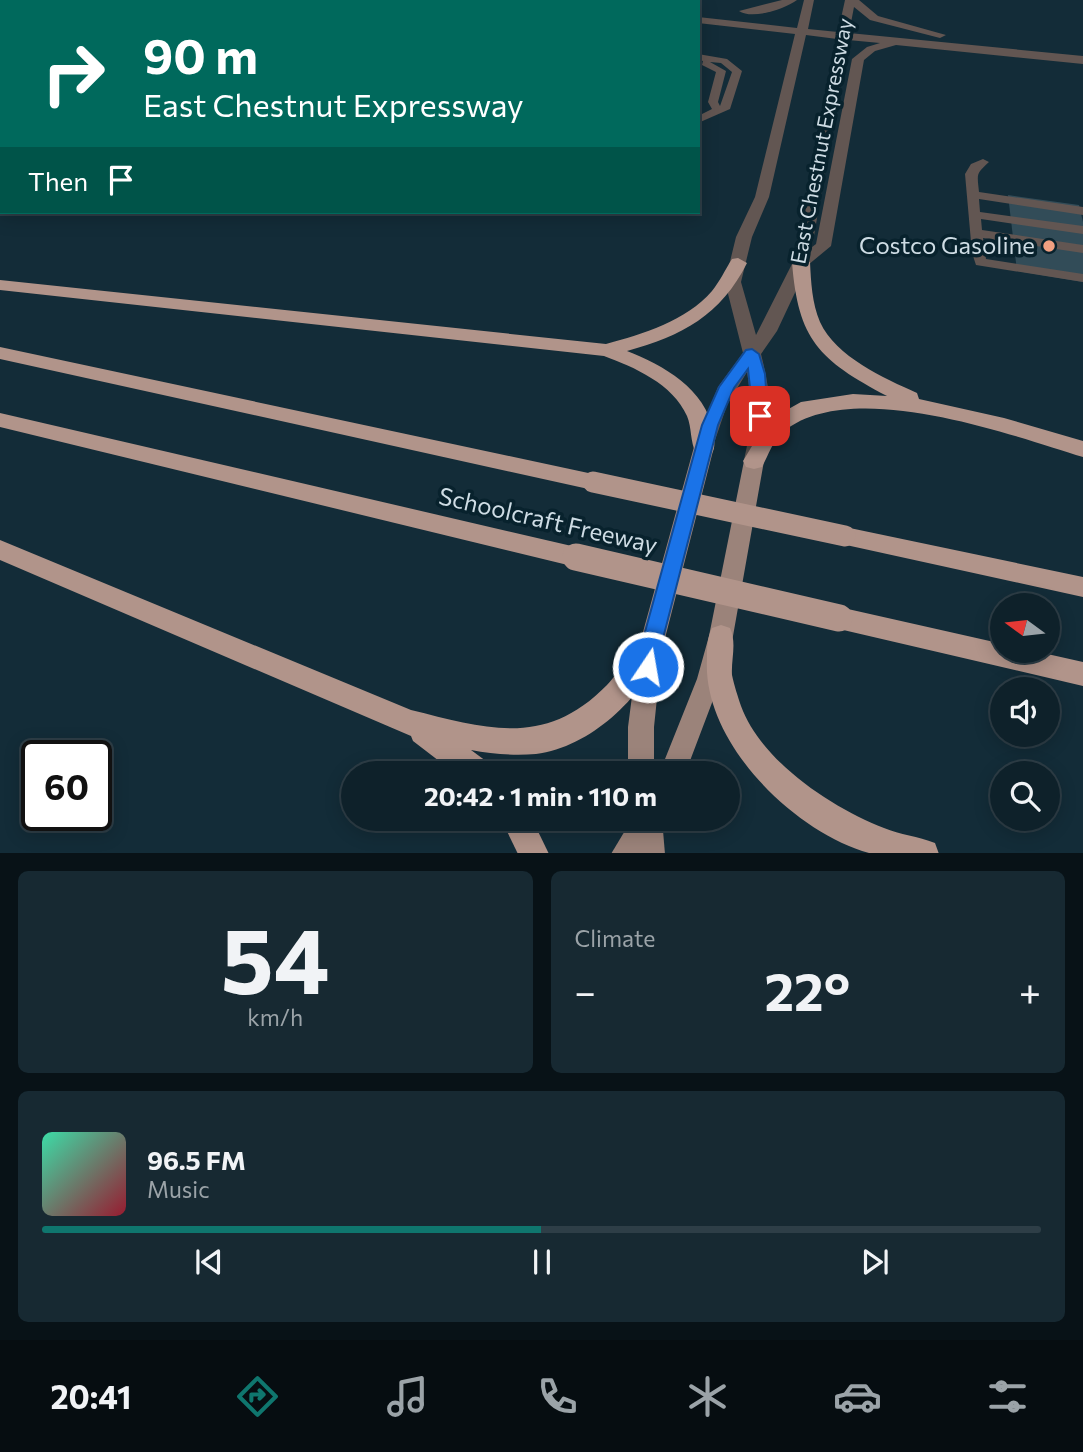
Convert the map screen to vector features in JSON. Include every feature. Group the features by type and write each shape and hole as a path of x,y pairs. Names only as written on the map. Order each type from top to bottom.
{"highway":[{"path":"801,262 805,302 816,332 858,369 928,407"},
{"path":"606,350 652,337 697,314 727,287 738,264"},
{"path":"0,285 606,350 643,364 685,395 701,420 704,447"},
{"name":"Schoolcraft Freeway","path":"0,353 1083,587"},
{"path":"754,461 758,446 781,422 803,411 830,403 860,400 928,407 1083,450"},
{"name":"Schoolcraft Freeway","path":"0,420 1083,674"},
{"path":"0,550 410,723 471,737 506,741 541,740 571,728 610,700 650,650"},
{"path":"721,636 717,655 723,698 732,720 759,760 814,808 906,853"},
{"path":"410,723 462,761"},
{"path":"522,831 534,853"}],"main road":[{"name":"East Chestnut Expressway","path":"641,761 641,727 650,650 704,447"},
{"name":"East Chestnut Expressway","path":"677,761 709,679 721,636 754,461"},
{"path":"625,853 640,831"},
{"path":"648,831 651,853"}],"street":[{"path":"792,0 769,8 739,11 915,44"},
{"name":"East Chestnut Expressway","path":"754,461 760,416 757,374 733,282 744,237 762,197 794,21 809,0"},
{"path":"851,0 874,18 940,35"},
{"name":"East Chestnut Expressway","path":"704,447 727,387 752,354 780,309 801,262 851,0"},
{"path":"700,9 716,9"},
{"path":"700,22 794,21"},
{"path":"700,22 757,30 788,49"},
{"path":"844,29 1048,45"},
{"path":"801,262 823,246 858,59 871,49 886,44 915,44 1083,60"}],"lane":[{"path":"700,57 724,61 737,71 726,107 700,119"},
{"path":"700,63 722,71 713,102 718,110"},
{"path":"983,162 975,166 971,174 981,262 1083,278"},
{"path":"976,224 1083,211"},
{"path":"976,224 1083,219"},
{"path":"976,224 1083,230"},
{"path":"976,224 1083,238"},
{"path":"976,224 1083,249"},
{"path":"976,224 1083,258"},
{"path":"976,224 1083,269"}],"building":[{"name":"Costco Gasoline","path":"1008,195 1079,205 1083,222 1083,282 1017,271"}],"place":[{"name":"Costco Gasoline","path":"1049,246"}],"route":[{"path":"648,667 650,650 710,425 727,387 738,369 752,354 760,395 760,416"}]}
